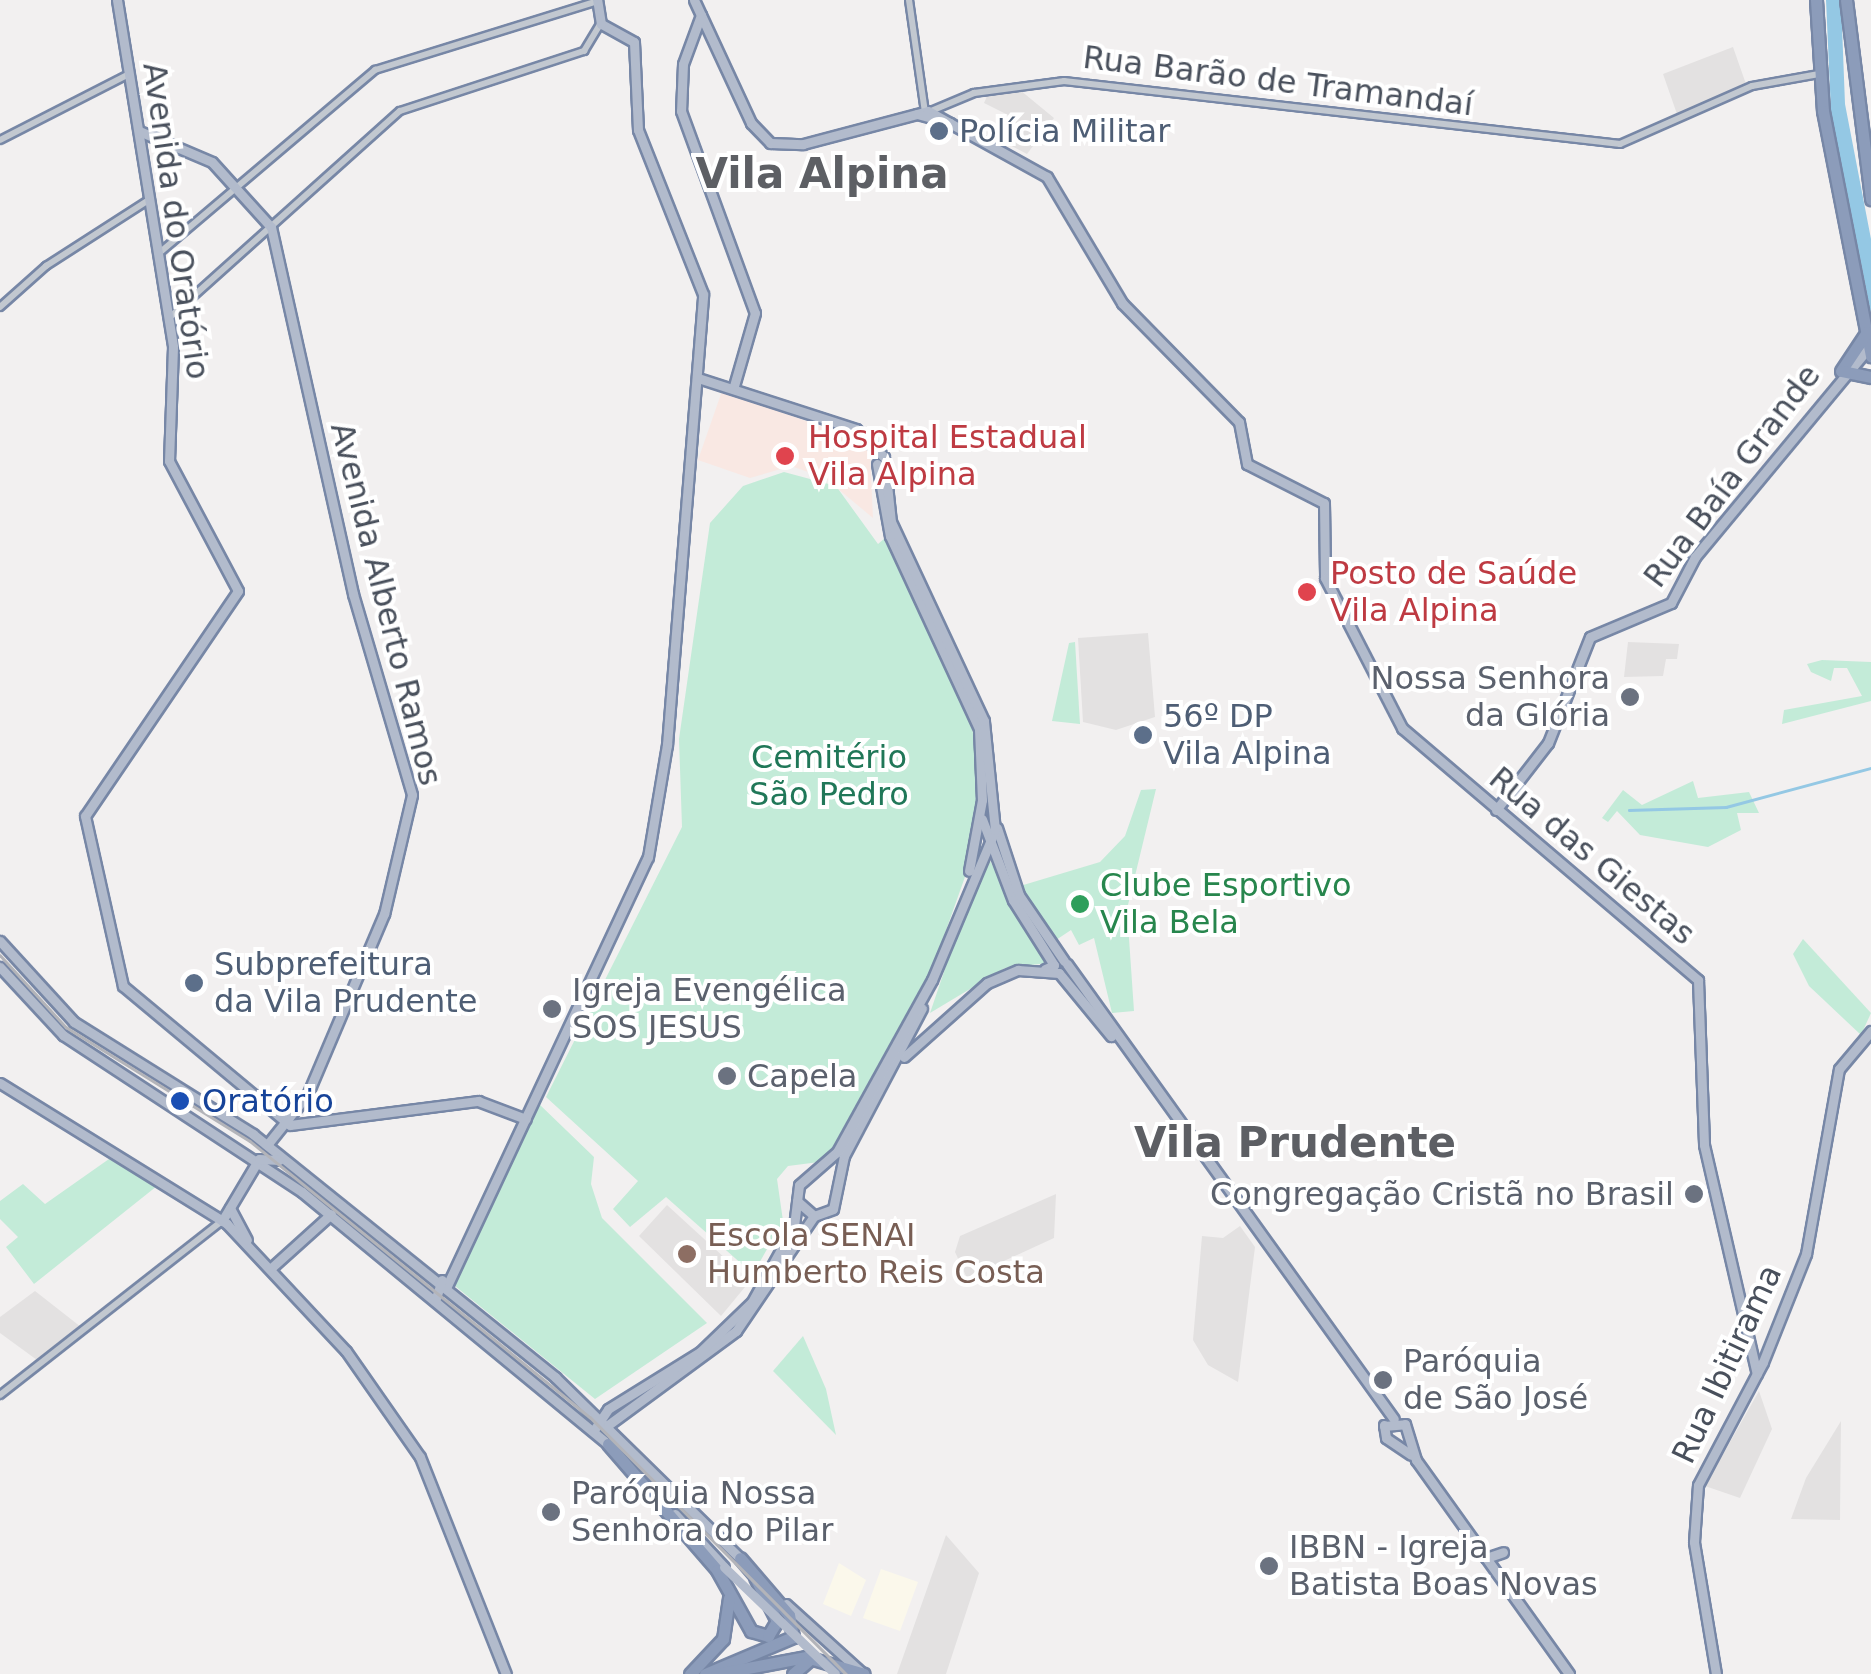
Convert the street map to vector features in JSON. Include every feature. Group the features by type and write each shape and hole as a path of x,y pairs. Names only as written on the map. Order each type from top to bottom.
{"highway":[{"path":"1816,0 1820,74 1831,155 1867,308 1869,345 1842,371"},
{"path":"1846,0 1871,198"},
{"path":"1842,371 1871,377"},
{"path":"608,1444 728,1589 753,1634 770,1635 776,1618 755,1577"},
{"path":"706,1674 785,1646 792,1620 740,1558"},
{"path":"690,1674 726,1632 728,1589"},
{"path":"716,1674 814,1658 863,1673"},
{"path":"793,1674 814,1658"}],"main road":[{"name":"Avenida do Oratório","path":"117,0 169,318 177,398 171,449 197,520 242,582 236,606 85,816 120,976 133,1000 286,1124"},
{"path":"694,0 751,123 770,142 803,144 928,114"},
{"path":"594,2 600,24 634,42 638,130 702,288 698,403 683,540"},
{"path":"701,15 683,64 681,111 755,313 733,389"},
{"name":"Rua das Giestas","path":"928,114 953,122 1051,182 1122,303 1239,422 1247,464 1320,498 1330,520 1325,578 1366,670 1407,734 1698,980 1704,1145 1757,1374"},
{"path":"138,130 206,158 271,226"},
{"name":"Avenida Alberto Ramos","path":"267,1145 313,1083 395,888 412,795 349,576 271,226"},
{"name":"Rua Baía Grande","path":"1496,810 1548,743 1590,636 1671,603 1696,556 1842,371"},
{"path":"698,378 850,428 881,462 896,534 984,721 996,824 1019,895 1070,986 1115,1036"},
{"path":"435,1301 608,941 657,824 698,378"},
{"path":"698,403 721,384"},
{"path":"881,462 890,536 978,730 981,815 994,856 1061,966 1378,1405 1407,1434 1416,1460"},
{"path":"981,815 996,824"},
{"path":"959,912 981,815"},
{"path":"604,1421 736,1331 814,1216 833,1209 844,1156 919,1016 978,858 996,824"},
{"path":"978,858 994,856"},
{"path":"0,941 74,1022 267,1145 604,1421 740,1558 863,1673"},
{"path":"895,1066 945,1014 1006,973 1061,966"},
{"path":"0,967 63,1034 258,1159 594,1430 724,1567 835,1674"},
{"path":"1039,971 1070,986"},
{"path":"106,973 120,976"},
{"path":"594,1430 713,1342 760,1290 794,1226 798,1185 814,1174 919,1016 929,986"},
{"path":"919,1016 945,1014"},
{"path":"919,1016 928,1031"},
{"name":"Rua Ibitirama","path":"1716,1674 1694,1501 1757,1374 1820,1210 1839,1069 1871,1031"},
{"path":"895,1066 898,1043"},
{"path":"0,1082 222,1221 346,1351 420,1457 506,1674"},
{"path":"286,1124 478,1100 523,1117"},
{"path":"258,1159 273,1157 311,1180"},
{"path":"222,1221 258,1159"},
{"path":"814,1174 837,1188"},
{"path":"796,1201 814,1216"},
{"path":"270,1269 340,1203"},
{"path":"230,1208 250,1247"},
{"path":"1378,1405 1384,1426 1396,1443 1416,1460 1569,1674"},
{"path":"1384,1426 1394,1418"},
{"path":"1396,1443 1407,1434"},
{"path":"1445,1527 1455,1514"},
{"path":"1486,1558 1503,1552"}],"street":[{"path":"908,0 928,114"},
{"path":"158,254 380,67 594,2"},
{"path":"169,318 400,112 584,52 600,24"},
{"path":"0,140 130,74"},
{"name":"Rua Barão de Tramandaí","path":"928,114 946,103 1064,81 1607,143 1761,83 1820,74"},
{"path":"0,307 46,266 150,200"},
{"path":"0,1395 222,1221"}],"shaded area":[{"path":"1733,47 1746,84 1678,117 1663,74"},
{"path":"1020,90 1054,118 1027,154 998,139 1008,115 984,103 988,94"},
{"name":"Hospital Estadual Vila Alpina","path":"722,391 859,440 870,453 873,518 825,478 791,466 750,478 698,460"},
{"path":"1148,633 1155,717 1116,730 1083,722 1078,638"},
{"path":"1628,642 1679,644 1677,659 1666,659 1663,676 1624,677"},
{"path":"1056,1194 1054,1238 967,1278 955,1252 960,1236"},
{"name":"Escola SENAI Humberto Reis Costa","path":"667,1205 750,1281 721,1316 639,1236"},
{"path":"1240,1226 1255,1247 1238,1382 1208,1365 1193,1340 1202,1236 1223,1238"},
{"path":"35,1291 81,1327 37,1360 0,1333 0,1317"},
{"path":"1759,1391 1772,1429 1740,1498 1705,1486"},
{"path":"1841,1421 1840,1520 1791,1519 1806,1478"},
{"path":"946,1535 979,1573 946,1674 897,1674"},
{"path":"839,1563 866,1580 851,1616 823,1604"},
{"path":"881,1569 918,1582 900,1631 863,1618"}],"green space":[{"name":"Cemitério São Pedro","path":"784,472 836,486 878,544 885,538 970,714 980,778 966,874 933,967 827,1161 788,1166 777,1179 783,1221 753,1274 666,1197 630,1227 613,1209 638,1181 546,1097 682,827 679,739 710,523 743,486"},
{"path":"1075,642 1080,724 1052,721 1069,643"},
{"path":"1822,660 1871,662 1871,701 1782,724 1784,710 1862,696 1847,668 1834,668 1831,681 1811,672 1807,664"},
{"path":"1693,781 1698,798 1749,792 1759,813 1737,813 1741,830 1708,847 1640,835 1617,811 1608,822 1602,818 1623,790 1642,805"},
{"name":"Clube Esportivo Vila Bela","path":"1156,789 1127,909 1134,1011 1112,1013 1094,938 1079,945 1071,930 1056,940 1020,886 1100,862 1125,836 1141,790"},
{"path":"990,861 1048,963 1005,968 930,1013 981,863"},
{"path":"1803,939 1871,1013 1861,1035 1809,986 1793,954"},
{"path":"538,1103 594,1157 591,1184 602,1218 707,1323 595,1399 455,1286"},
{"path":"109,1159 157,1186 34,1284 6,1247 18,1237 0,1219 0,1201 23,1184 45,1204"},
{"path":"803,1336 826,1389 836,1435 773,1371"}],"water":[{"path":"1826,0 1841,0 1845,104 1871,239 1871,314 1831,112"}],"waterway":[{"path":"1629,810 1726,807 1871,768"}],"railway":[{"path":"0,955 66,1027 250,1141 590,1417 846,1674"}],"place":[{"name":"Polícia Militar","path":"939,131"},
{"name":"Hospital Estadual Vila Alpina","path":"785,456"},
{"name":"Posto de Saúde Vila Alpina","path":"1307,592"},
{"name":"Nossa Senhora da Glória","path":"1630,697"},
{"name":"56º DP Vila Alpina","path":"1143,735"},
{"name":"Clube Esportivo Vila Bela","path":"1080,904"},
{"name":"Subprefeitura da Vila Prudente","path":"194,983"},
{"name":"Igreja Evengélica SOS JESUS","path":"552,1009"},
{"name":"Capela","path":"727,1076"},
{"name":"Oratório","path":"180,1101"},
{"name":"Congregação Cristã no Brasil","path":"1694,1194"},
{"name":"Escola SENAI Humberto Reis Costa","path":"687,1254"},
{"name":"Paróquia de São José","path":"1383,1380"},
{"name":"Paróquia Nossa Senhora do Pilar","path":"551,1512"},
{"name":"IBBN - Igreja Batista Boas Novas","path":"1269,1566"}],"district":[{"name":"Vila Alpina","path":"822,174"},
{"name":"Vila Prudente","path":"1295,1143"}]}
